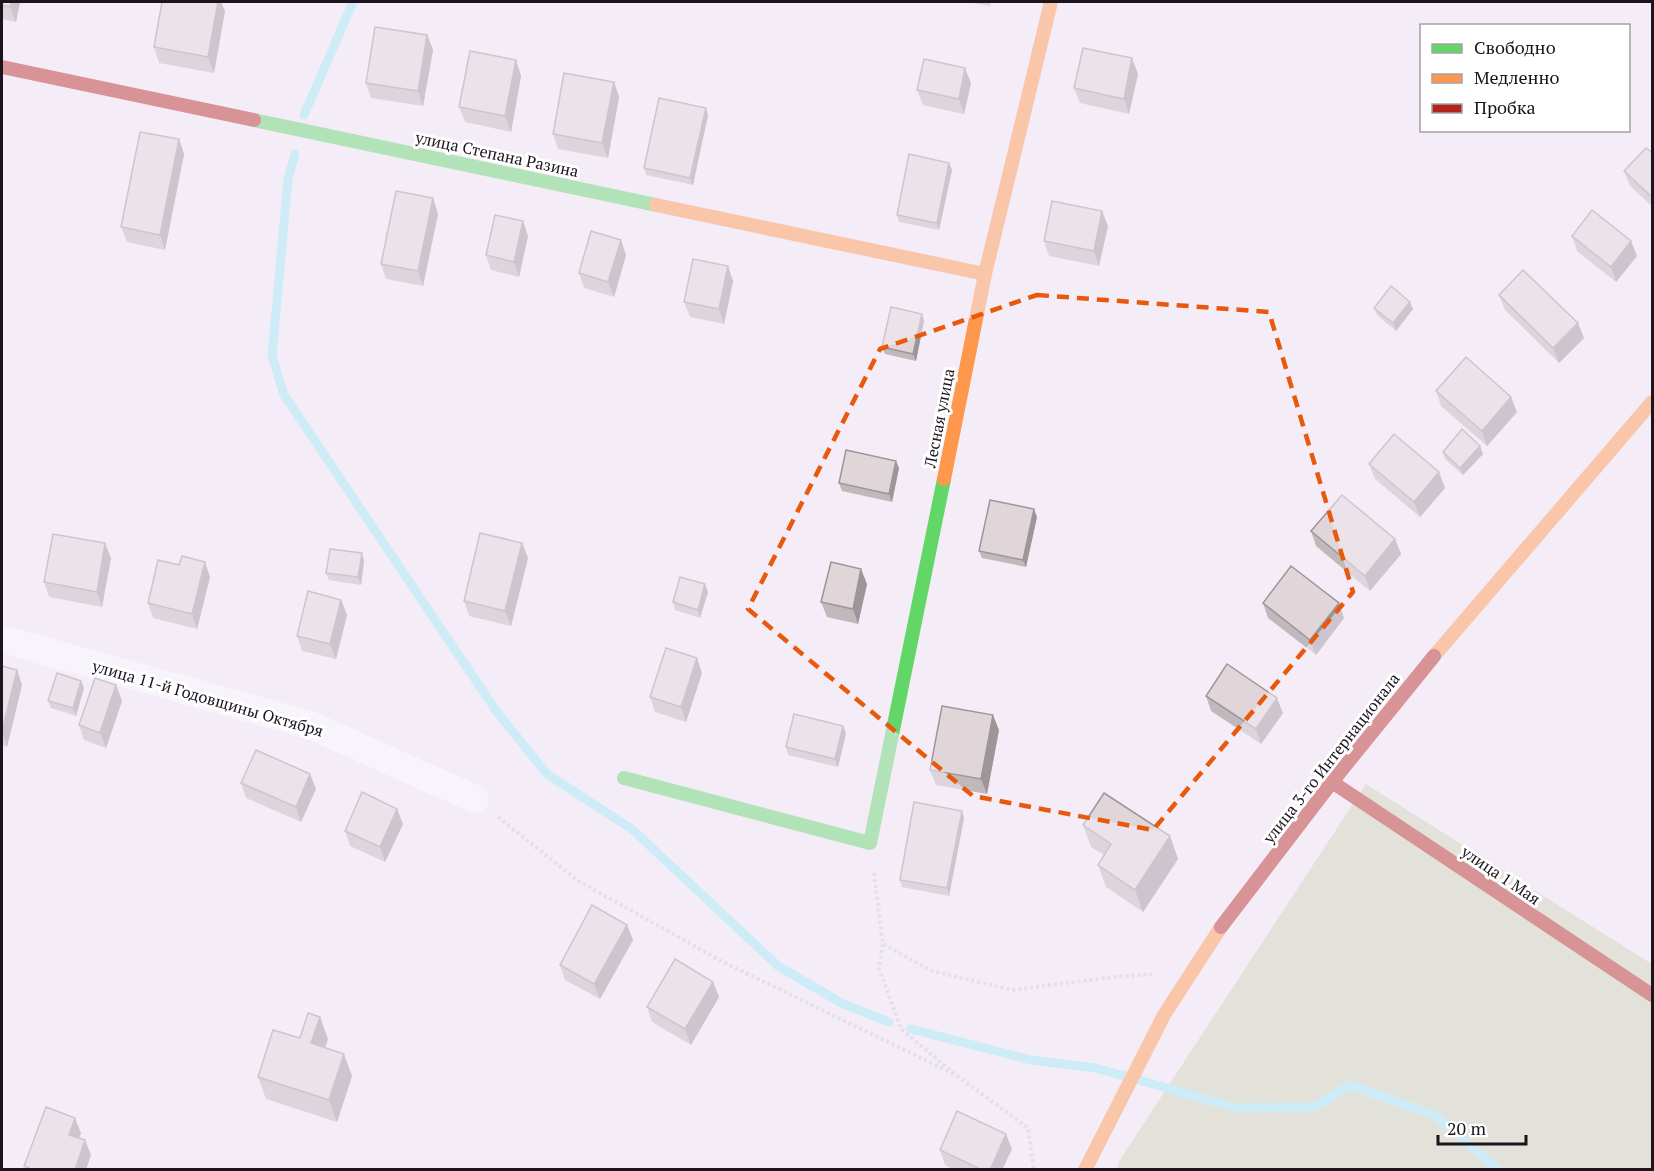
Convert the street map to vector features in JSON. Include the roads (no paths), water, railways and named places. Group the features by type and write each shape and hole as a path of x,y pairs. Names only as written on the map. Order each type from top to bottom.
{"street":[{"name":"Лесная улица","path":"624,778 870,843 985,274 1051,2"},
{"name":"улица Степана Разина","path":"2,67 985,274"},
{"name":"улица 3-го Интернационала","path":"1085,1170 1164,1015 1236,905 1461,622 1653,402"},
{"name":"улица 11-й Годовщины Октября","path":"2,639 310,725 475,799"},
{"name":"улица 1 Мая","path":"1332,782 1653,995"}],"waterway":[{"path":"304,115 353,2"},
{"path":"295,154 288,179 272,356 284,395 497,712 547,774 633,830 778,966 843,1004 889,1022"},
{"path":"911,1029 1031,1060 1095,1068 1125,1076"},
{"path":"1139,1080 1236,1108 1315,1107 1350,1085 1436,1116 1498,1170"}]}
